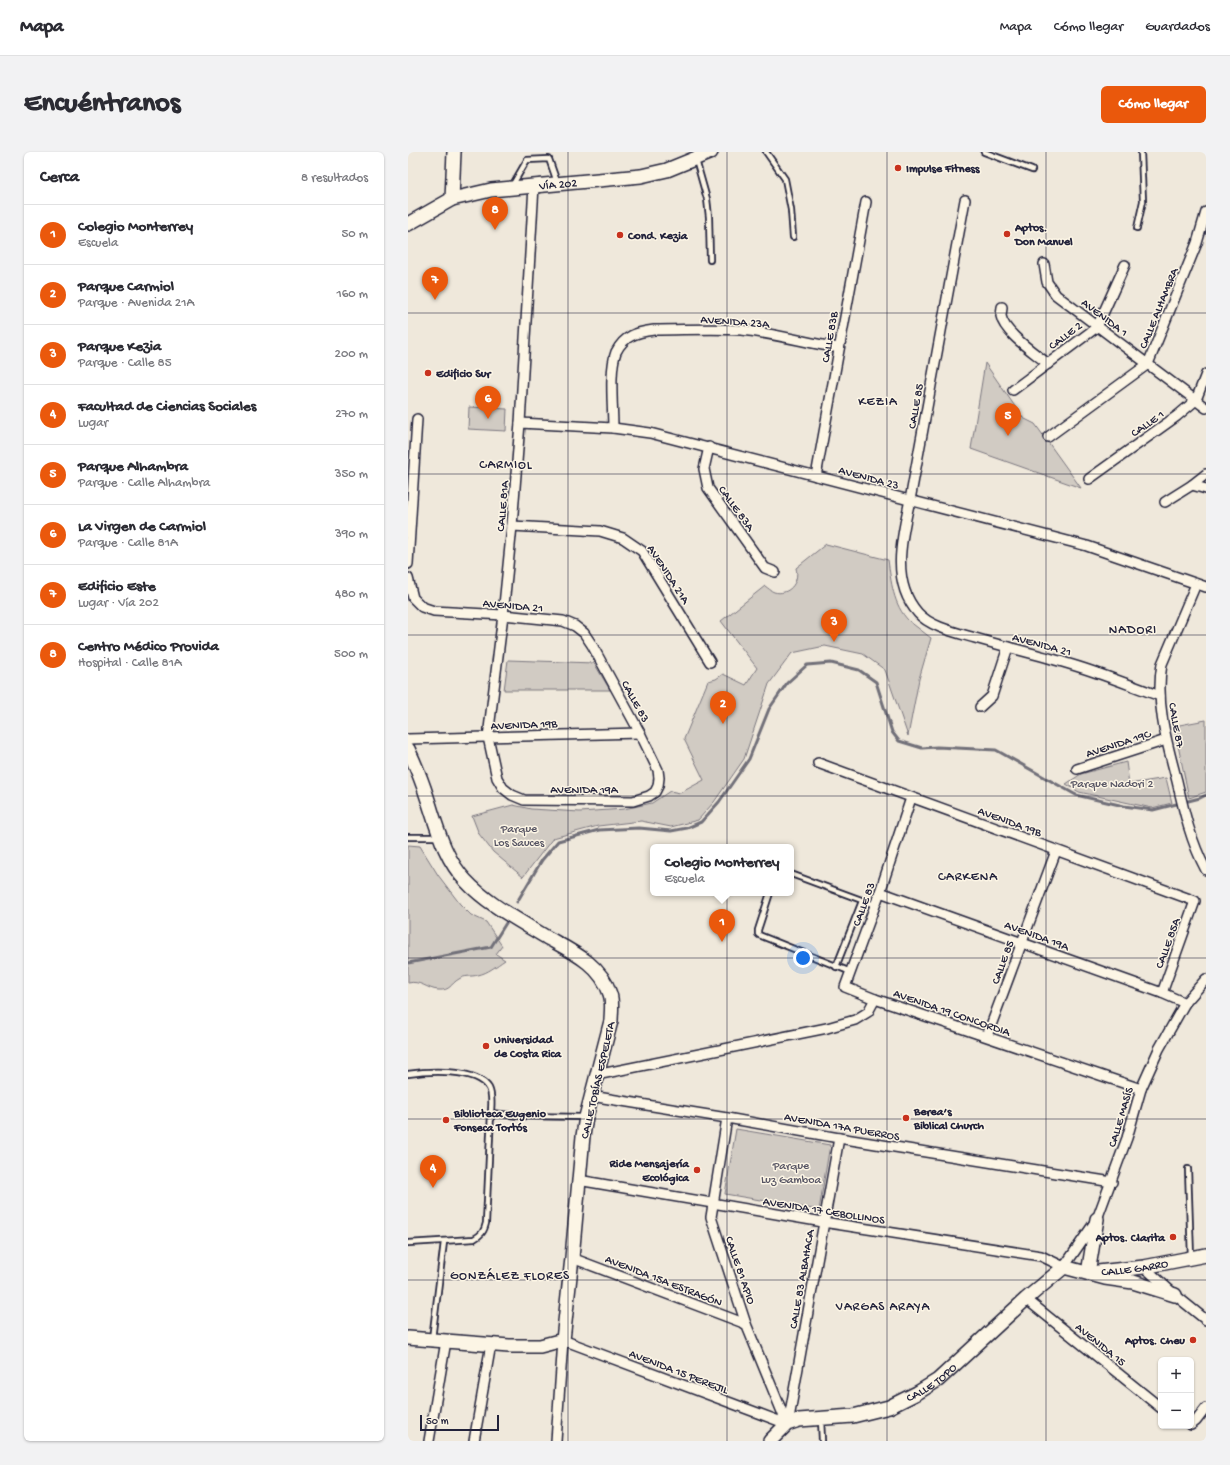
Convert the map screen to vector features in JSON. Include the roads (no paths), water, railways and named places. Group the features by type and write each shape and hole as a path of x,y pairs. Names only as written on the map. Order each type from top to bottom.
{"street":[{"path":"452,199 454,152"},
{"name":"VÍA 202","path":"408,224 452,199 491,190 641,176 667,170 711,152"},
{"name":"CALLE 81A","path":"512,795 503,788 497,778 488,737 512,526 520,423 534,186"},
{"name":"CALLE 85","path":"918,614 908,598 901,580 900,559 902,535 910,500 965,200"},
{"name":"CALLE 83B","path":"816,476 866,202"},
{"name":"CALLE ALHAMBRA","path":"1048,437 1148,364 1197,243 1206,212"},
{"name":"AVENIDA 1","path":"1044,264 1046,282 1056,295 1206,408"},
{"name":"CALLE 2","path":"1013,390 1097,327 1125,265"},
{"path":"1002,307 1001,316 1004,324 1013,335 1048,364"},
{"name":"AVENIDA 23A","path":"613,428 613,366 616,351 630,336 641,332 654,330 741,330 839,348"},
{"name":"CALLE 1","path":"1089,479 1177,416 1196,400 1206,374"},
{"path":"408,564 417,419"},
{"name":"AVENIDA 23","path":"520,423 613,428 650,433 709,447 1087,546 1206,587"},
{"name":"CALLE 83A","path":"709,447 704,469 708,488 765,568 775,572"},
{"path":"1165,502 1206,474"},
{"path":"1192,485 1206,489"},
{"name":"AVENIDA 21A","path":"512,526 600,531 623,538 642,551 710,662"},
{"name":"AVENIDA 21","path":"408,578 412,598 422,607 440,612 503,615 563,621 575,626 584,633 592,645"},
{"name":"CALLE 87","path":"1196,584 1162,664 1160,676 1160,696 1166,740 1186,820 1198,855 1206,870"},
{"name":"AVENIDA 21","path":"918,614 938,627 1068,663 1160,696"},
{"name":"CALLE 83","path":"592,645 640,733 658,770 658,786 655,792"},
{"path":"980,707 992,696 1008,647"},
{"name":"AVENIDA 19B","path":"408,739 640,733"},
{"name":"AVENIDA 19C","path":"1077,770 1166,740"},
{"name":"CALLE TOBÍAS ESPELETA","path":"408,749 426,795 439,837 454,867 483,897 574,952 590,964 604,980 610,994 611,1021 586,1117 578,1180 572,1258 563,1340"},
{"name":"AVENIDA 19B","path":"818,763 1195,901"},
{"name":"AVENIDA 19A","path":"512,795 524,800 537,801 633,800 649,796 655,792"},
{"name":"CALLE 83","path":"875,998 845,987 880,892 911,798"},
{"name":"CALLE 85","path":"987,1036 1056,851"},
{"name":"AVENIDA 19A","path":"880,892 1162,993 1185,1003"},
{"name":"CALLE 85A","path":"1162,993 1195,901"},
{"name":"CALLE MASÍS","path":"1064,1267 1097,1219 1112,1182 1141,1090 1159,1049 1185,1003 1206,979"},
{"name":"AVENIDA 19 CONCORDIA","path":"596,1075 827,1028 855,1020 868,1012 875,998 1141,1090"},
{"name":"AVENIDA 17A PUERROS","path":"591,1096 1112,1182"},
{"name":"CALLE 81 APIO","path":"727,1118 710,1217 746,1324 788,1424"},
{"name":"CALLE 83 ALBAHACA","path":"788,1424 839,1138"},
{"name":"AVENIDA 17 CEBOLLINOS","path":"578,1180 823,1222 1041,1256 1064,1267"},
{"path":"1097,1219 1088,1273 1105,1278 1133,1282 1175,1295"},
{"name":"CALLE GARRO","path":"1064,1267 1088,1273 1144,1267 1206,1255"},
{"name":"AVENIDA 15A ESTRAGÓN","path":"572,1258 746,1324"},
{"name":"CALLE TOPO","path":"770,1441 788,1424 799,1420 853,1416 889,1407 917,1393 938,1380 1026,1299 1064,1267"},
{"path":"1144,1267 1206,1320"},
{"name":"AVENIDA 15","path":"1026,1299 1158,1406"},
{"path":"408,1338 540,1346 563,1340 556,1441"},
{"name":"AVENIDA 15 PEREJIL","path":"563,1340 788,1424"},
{"path":"429,1441 446,1341"},
{"path":"474,1441 491,1344"},
{"path":"1194,1423 1206,1408"}],"lane":[{"path":"766,152 785,179 791,210 793,237"},
{"path":"984,152 1032,170"},
{"path":"1137,228 1143,201 1141,152"},
{"path":"511,188 527,160 549,159 558,184"},
{"path":"696,159 707,199 710,260"},
{"path":"408,837 439,837"},
{"path":"794,875 875,905"},
{"path":"769,896 758,934 759,936 851,972"},
{"path":"836,967 862,901"},
{"path":"408,1074 442,1072 467,1075 477,1079 488,1088 491,1098 486,1223 484,1230 480,1236 474,1239 408,1244"},
{"path":"491,1113 519,1116 586,1117"},
{"path":"1188,1169 1191,1258"},
{"path":"432,1340 444,1242"},
{"path":"821,1418 822,1441"}],"waterway":[{"path":"517,902 542,860 558,841 599,830 639,828 671,831 687,828 701,822 719,802 749,759 769,709 787,683 807,665 831,663 859,670 876,682 892,732 899,741 922,748 937,747 996,750 1076,795 1124,806 1153,810 1200,798 1206,795"},
{"path":"408,963 491,947 506,923"}],"place":[{"name":"Impulse Fitness","path":"898,168"},
{"name":"Centro Médico Provida","path":"495,230"},
{"name":"Aptos. Don Manuel","path":"1007,234"},
{"name":"Cond. Kezia","path":"620,235"},
{"name":"Edificio Este","path":"435,300"},
{"name":"Edificio Sur","path":"428,373"},
{"name":"La Virgen de Carmiol","path":"488,419"},
{"name":"Parque Alhambra","path":"1008,436"},
{"name":"Parque Kezia","path":"834,642"},
{"name":"Parque Carmiol","path":"723,724"},
{"name":"Colegio Monterrey","path":"722,942"},
{"name":"Universidad de Costa Rica","path":"486,1046"},
{"name":"Berea’s Biblical Church","path":"906,1118"},
{"name":"Biblioteca Eugenio Fonseca Tortós","path":"446,1120"},
{"name":"Ride Mensajería Ecológica","path":"697,1170"},
{"name":"Facultad de Ciencias Sociales","path":"433,1188"},
{"name":"Aptos. Clarita","path":"1173,1237"},
{"name":"Aptos. Cheu","path":"1193,1340"}],"district":[{"name":"KEZIA","path":"878,400"},
{"name":"CARMIOL","path":"506,463"},
{"name":"NADORI","path":"1133,628"},
{"name":"CARKENA","path":"968,875"},
{"name":"GONZÁLEZ FLORES","path":"510,1274"},
{"name":"VARGAS ARAYA","path":"883,1305"}],"park label":[{"name":"Parque Nadori 2","path":"1112,783"},
{"name":"Parque Los Sauces","path":"519,835"},
{"name":"Parque Luz Gamboa","path":"791,1172"}]}
